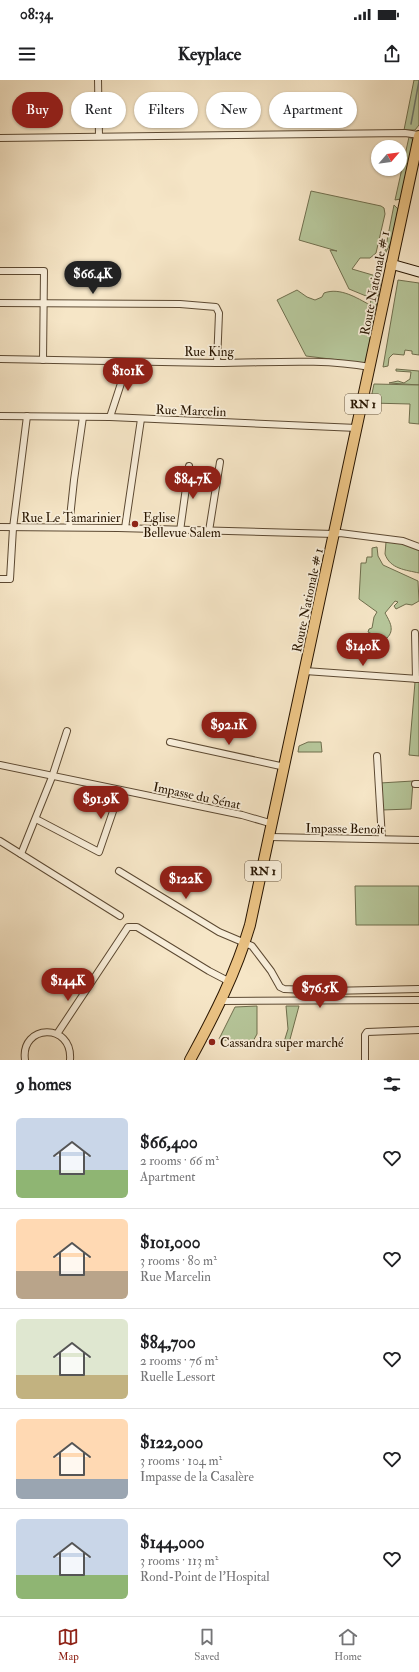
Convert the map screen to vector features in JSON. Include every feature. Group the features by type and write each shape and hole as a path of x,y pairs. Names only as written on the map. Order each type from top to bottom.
{"main road":[{"name":"Route Nationale # 1","path":"190,1060 221,1001 245,944 273,824 419,135"}],"street":[{"path":"98,80 100,136"},
{"path":"0,138 246,134 405,133 419,135"},
{"path":"392,264 419,272"},
{"path":"0,271 44,271 43,360"},
{"path":"0,303 180,304 216,307 218,313 217,363"},
{"name":"Rue King","path":"0,359 217,363 312,360 370,367"},
{"path":"110,417 128,362"},
{"name":"Rue Marcelin","path":"0,416 110,417 357,428"},
{"path":"0,579 10,578 13,528 27,416"},
{"path":"70,527 74,480 84,417"},
{"path":"125,528 141,419"},
{"path":"209,531 220,462"},
{"path":"180,531 189,466"},
{"name":"Rue Le Tamarinier","path":"0,528 70,527 180,531 340,533 403,541 419,547"},
{"path":"305,671 417,679 415,632"},
{"path":"22,854 52,777 67,731"},
{"path":"170,742 285,767"},
{"path":"377,756 382,840"},
{"name":"Impasse du Sénat","path":"0,765 52,777 242,815 273,824"},
{"path":"36,819 99,852 120,791"},
{"name":"Impasse Benoît","path":"270,837 419,840"},
{"path":"0,841 120,916"},
{"path":"119,871 219,932 252,946 280,987 284,989 328,991 419,989"},
{"path":"57,1034 128,927 137,927 209,971 230,982"},
{"path":"221,1001 419,1000"},
{"path":"365,1058 365,1035 367,1032 419,1030"},
{"path":"25,1060 26,1046 35,1035 42,1032 57,1034 68,1045 70,1060"}],"green space":[{"path":"414,80 419,80 419,125 415,130 404,130"},
{"path":"409,137 415,141 407,174 407,146"},
{"path":"400,176 407,176 401,199 395,200"},
{"path":"311,191 381,206 384,208 385,214 376,253 370,258 360,258 352,269 376,276 381,280 366,362 363,363 306,356 277,300 297,290 307,297 315,300 322,297 324,293 336,291 348,294 370,305 372,295 366,296 349,289 330,250 337,251 299,240"},
{"path":"394,205 398,209 392,240 384,256"},
{"path":"398,280 419,283 419,355 412,354 412,351 405,350 404,355 393,354 389,358 388,366 383,367"},
{"path":"396,369 419,371 419,385 389,383 398,381 404,383 410,379 411,372 396,371"},
{"path":"374,384 419,385 419,424 409,423 410,404 370,403"},
{"path":"386,542 403,543 419,549 419,573 404,570 391,563 385,554"},
{"path":"377,547 378,556 383,565 418,581 419,601 412,605 406,604 396,609 394,606 398,602 395,601 385,613 391,626 391,632 387,638 372,639 374,635 368,632 369,629 372,628 374,617 377,612 359,599 361,563 366,563 367,557 372,557 372,548"},
{"path":"415,682 419,682 419,756 409,755"},
{"path":"308,742 321,742 322,752 298,752 299,746"},
{"path":"413,781 411,809 382,810 380,783"},
{"path":"355,886 419,886 419,925 356,925"},
{"path":"257,1006 257,1034 251,1045 219,1039 235,1007"},
{"path":"286,1006 299,1006 289,1043 284,1042 288,1029"}],"waterway":[{"path":"411,124 419,81"}],"place":[{"name":"Eglise Bellevue Salem","path":"135,524"},
{"name":"Cassandra super marché","path":"212,1042"}]}
